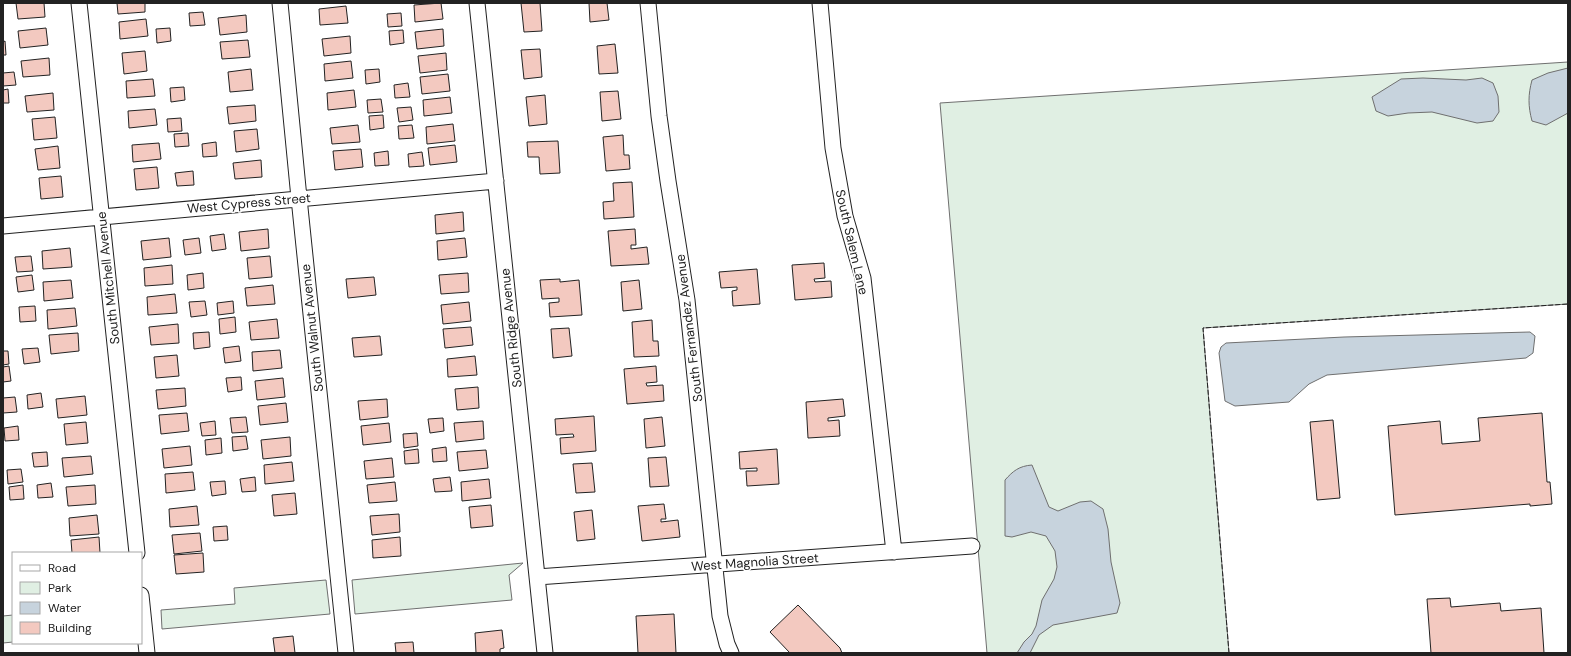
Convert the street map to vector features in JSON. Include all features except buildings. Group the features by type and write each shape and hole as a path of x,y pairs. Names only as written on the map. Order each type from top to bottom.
{"street":[{"name":"South Mitchell Avenue","path":"79,3 137,552"},
{"name":"South Walnut Avenue","path":"280,3 346,653"},
{"name":"South Ridge Avenue","path":"477,3 545,653"},
{"name":"South Fernandez Avenue","path":"648,3 664,152 687,300 720,616 727,644 731,653"},
{"name":"South Salem Lane","path":"820,3 833,148 845,216 863,278 894,552"},
{"name":"West Cypress Street","path":"3,226 496,181"},
{"name":"West Magnolia Street","path":"537,577 972,546"},
{"path":"142,605 147,653"}],"green space":[{"path":"1568,62 1568,304 1203,328 1229,653 987,653 940,103"},
{"path":"523,563 509,575 512,600 355,614 352,580"},
{"path":"326,580 330,614 162,629 161,610 235,604 234,588"},
{"path":"12,615 12,642 3,643 3,616"}],"water":[{"path":"1568,68 1568,113 1546,125 1532,121 1529,100 1532,80 1548,73"},
{"path":"1423,78 1466,80 1482,78 1493,83 1498,96 1499,112 1493,121 1477,123 1432,112 1388,116 1376,111 1372,97 1401,79"},
{"path":"1530,332 1535,336 1533,353 1526,358 1327,375 1309,384 1289,402 1235,406 1225,401 1219,353 1221,347 1226,343 1344,337"},
{"path":"1032,465 1049,507 1058,511 1080,502 1091,501 1103,509 1108,529 1111,562 1120,603 1117,613 1053,625 1039,635 1030,653 1017,653 1024,642 1032,634 1036,626 1042,600 1054,579 1057,567 1055,551 1046,536 1031,532 1012,537 1005,536 1005,480 1023,466"}],"fence":[{"path":"1229,653 1203,328 1568,304"}]}
